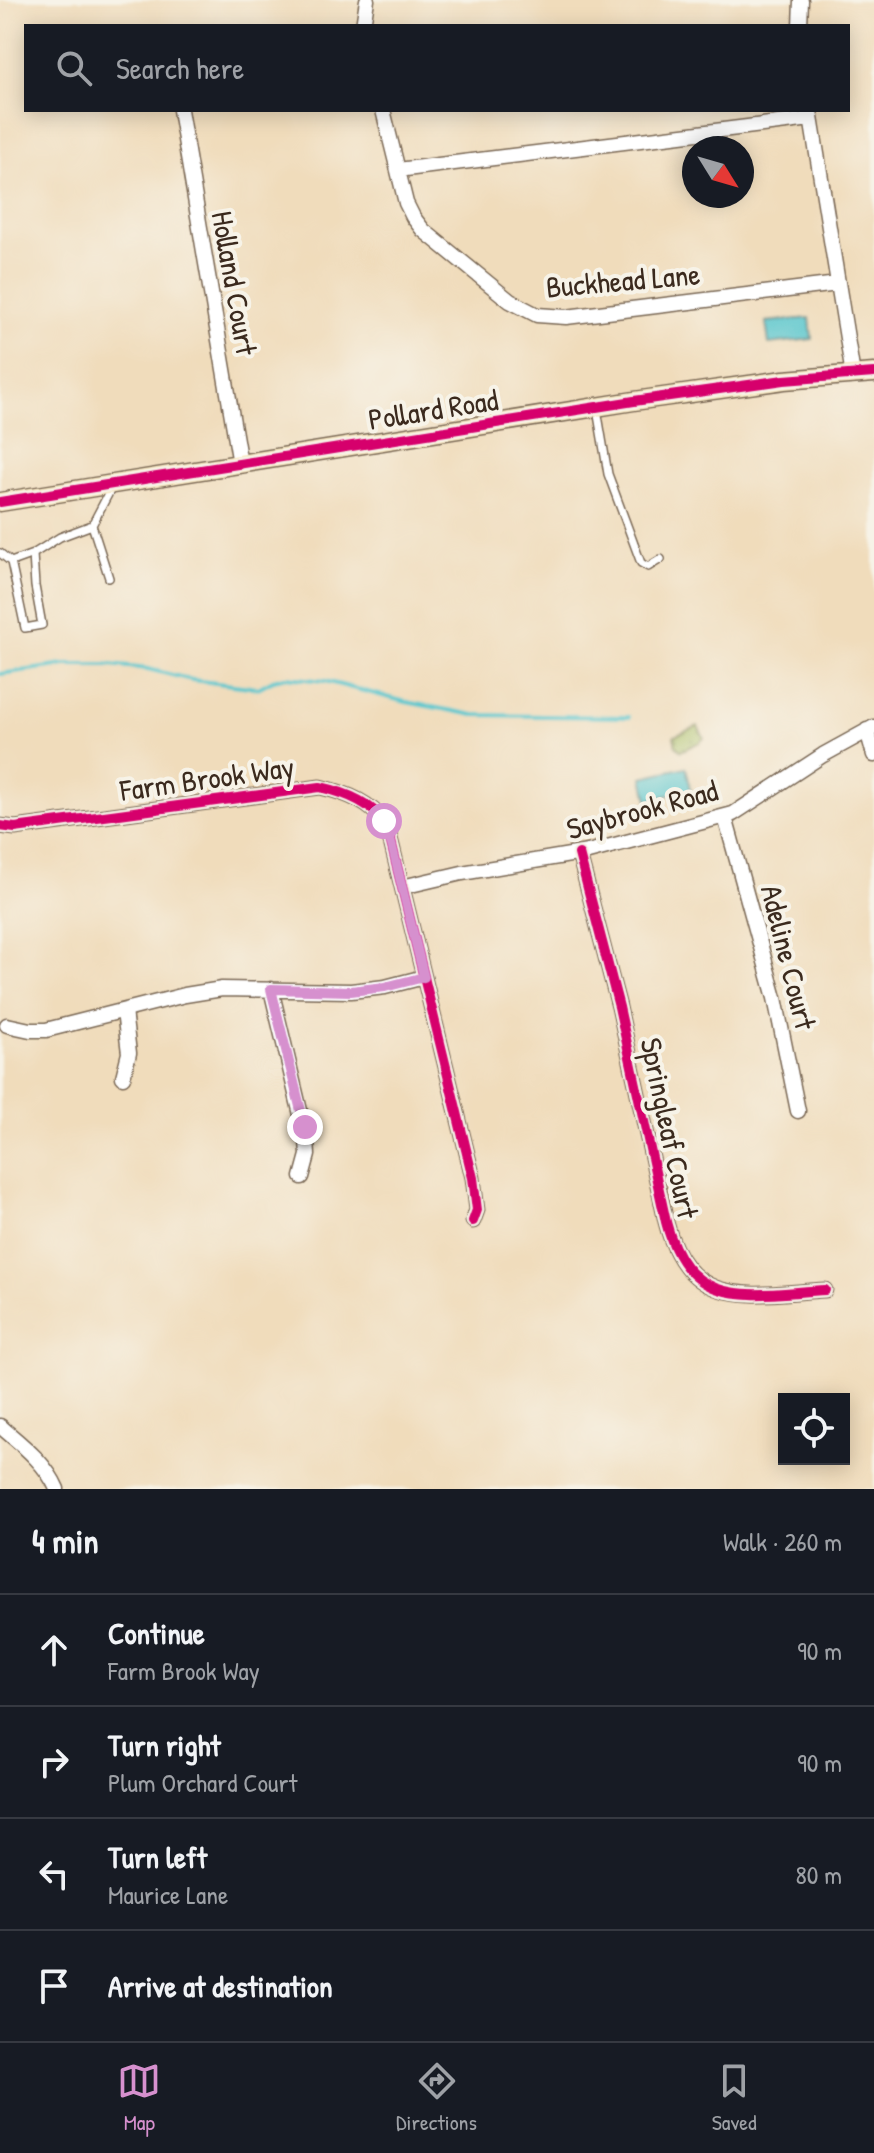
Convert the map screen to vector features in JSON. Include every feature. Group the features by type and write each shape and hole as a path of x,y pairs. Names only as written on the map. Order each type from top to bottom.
{"street":[{"path":"363,24 367,0"},
{"path":"800,24 801,0"},
{"name":"Holland Court","path":"180,112 240,464"},
{"name":"Buckhead Lane","path":"384,112 406,203 413,217 423,230 510,301 537,315 566,317 838,284"},
{"path":"398,170 811,115 853,375"},
{"name":"Pollard Road","path":"0,502 596,407 784,380 874,373"},
{"path":"871,728 874,755"},
{"name":"Saybrook Road","path":"402,887 462,873 579,854 725,817 871,728"},
{"name":"Farm Brook Way","path":"0,826 15,828 320,787 362,802 384,821 402,887 473,1178 477,1210 473,1221"},
{"name":"Adeline Court","path":"725,817 775,998 798,1111"},
{"name":"Springleaf Court","path":"579,854 619,1007 666,1222 676,1252 699,1280 729,1293 825,1290"},
{"path":"7,1025 46,1030 211,991 243,988 351,991 385,987 424,977"},
{"path":"271,989 307,1140 308,1155 302,1177"},
{"path":"123,1077 129,1053 124,1011"},
{"path":"0,1426 46,1468 57,1489"}],"lane":[{"path":"596,407 608,474 641,563 648,567 661,559"},
{"path":"11,562 92,525 113,484"},
{"path":"92,525 109,578"},
{"path":"0,553 11,562 25,628 42,625 33,554"}],"green space":[{"path":"698,726 704,738 681,751 676,746 674,736"}],"water":[{"path":"810,318 812,339 769,344 766,322"},
{"path":"686,767 691,790 648,800 643,777"}],"waterway":[{"path":"0,674 65,665 110,665 258,688 286,677 325,681 406,702 474,715 629,717"}],"cycle path":[{"path":"0,502 634,401 784,380 874,373"},
{"path":"0,826 15,828 320,787 346,795 370,808 388,829 473,1178 477,1210 473,1221"},
{"path":"579,854 619,1007 666,1222 676,1251 690,1271 707,1284 726,1291 772,1294 825,1290"}],"route":[{"path":"305,1127 271,989 364,990 424,977 384,821"}]}
